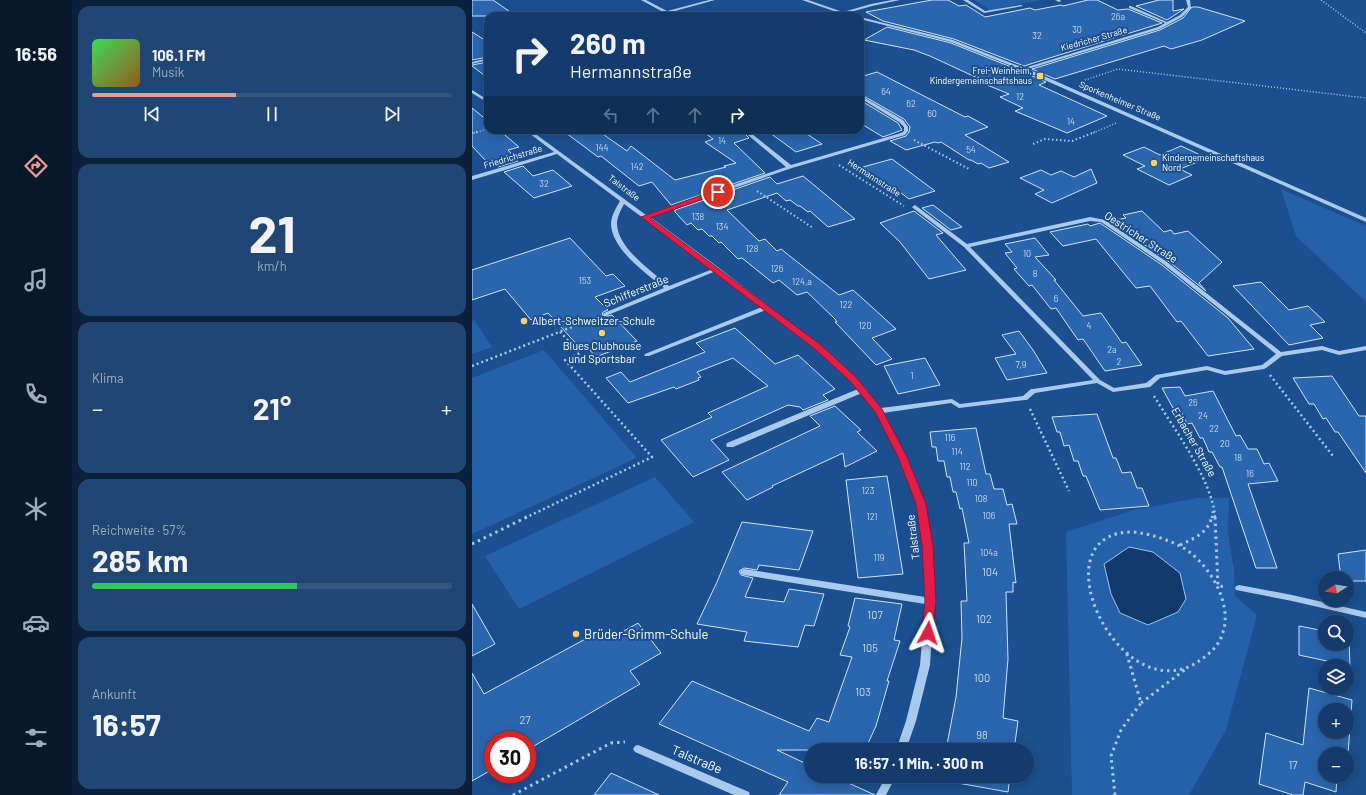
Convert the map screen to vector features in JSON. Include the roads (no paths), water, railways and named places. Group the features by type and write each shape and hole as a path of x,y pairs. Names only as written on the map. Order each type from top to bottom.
{"street":[{"path":"643,0 666,12 713,0"},
{"path":"804,0 840,12"},
{"path":"846,12 870,5 898,0"},
{"path":"965,0 984,12 1021,6"},
{"name":"Kiedricher Straße","path":"1024,68 1159,28 1186,13 1190,7 1188,0"},
{"path":"1130,7 1167,23"},
{"name":"Sporkenheimer Straße","path":"864,19 952,41 1024,68 1366,220"},
{"path":"472,63 484,60"},
{"path":"472,91 484,99"},
{"name":"Hermannstraße","path":"645,217 790,167 902,134 906,131 906,127 901,121 864,98"},
{"name":"Talstraße","path":"533,134 717,270 818,347 842,368 863,390 879,411 902,457 921,504 927,546 930,601 925,665 911,721 903,743"},
{"path":"749,134 790,167"},
{"name":"Friedrichstraße","path":"472,178 558,152"},
{"path":"623,201 617,212 614,224 616,235 621,245 668,289"},
{"path":"915,207 966,246 1098,381 1113,390 1148,385 1158,376 1207,368 1225,373 1264,367 1280,354 1322,348 1339,353 1366,348"},
{"name":"Oestricher Straße","path":"966,246 1090,220 1103,221 1165,263 1280,354"},
{"name":"Schifferstraße","path":"606,314 717,270"},
{"path":"647,355 766,307"},
{"path":"879,411 952,401 960,406 1025,398 1032,391 1098,381"},
{"path":"730,445 863,390"},
{"path":"744,572 930,601"},
{"path":"1239,588 1292,598 1366,615"},
{"name":"Talstraße","path":"638,749 745,795"},
{"path":"881,795 887,783"}],"place":[{"name":"Frei-Weinheim, Kindergemeinschaftshaus","path":"1040,76"},
{"name":"Kindergemeinschaftshaus Nord","path":"1154,163"},
{"name":"Albert-Schweitzer-Schule","path":"524,321"},
{"name":"Blues Clubhouse und Sportsbar","path":"602,333"},
{"name":"Brüder-Grimm-Schule","path":"576,634"}]}
